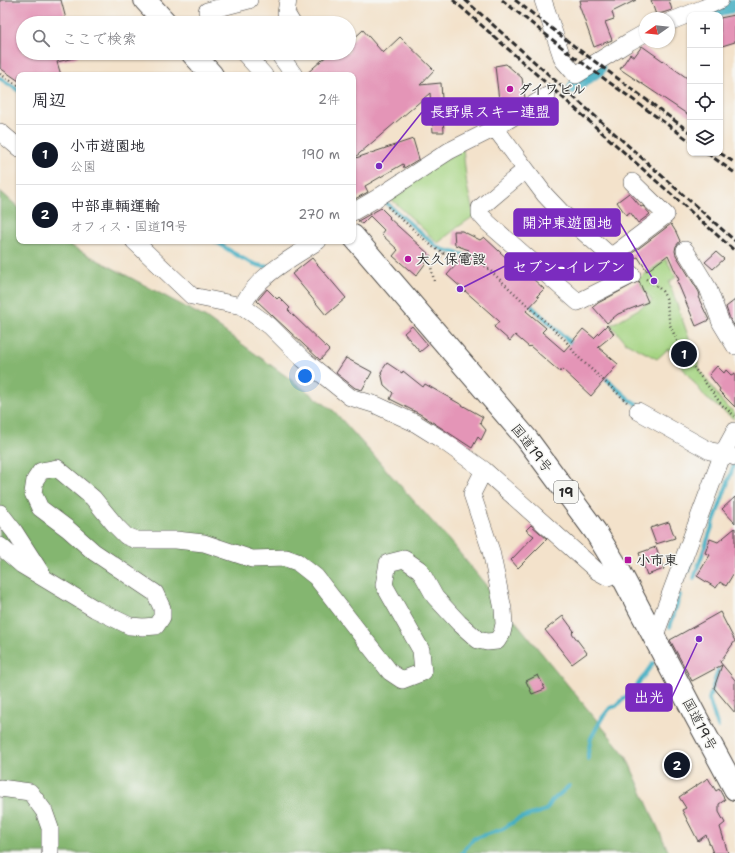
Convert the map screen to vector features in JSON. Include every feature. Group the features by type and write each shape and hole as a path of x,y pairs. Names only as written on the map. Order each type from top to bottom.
{"highway":[{"path":"145,0 160,16"},
{"path":"198,60 209,72"},
{"name":"国道19号","path":"356,240 527,439 595,531 620,572 694,715 734,783"}],"street":[{"path":"211,16 206,11 249,0"},
{"path":"288,0 286,12 288,16"},
{"path":"543,0 563,60 576,75 639,36"},
{"path":"675,19 709,2"},
{"path":"250,60 261,72"},
{"path":"283,60 292,72"},
{"path":"356,210 449,151 494,128 547,96"},
{"path":"494,128 545,195 562,213 632,275 578,302 488,223 480,214 480,208 525,170"},
{"path":"0,132 16,145"},
{"path":"612,256 666,215 632,182"},
{"path":"137,244 192,296 242,306 270,326 303,359 350,397 376,405 415,424 439,438 484,470 597,571 608,577 620,572"},
{"path":"242,306 249,292 269,273 313,244"},
{"path":"685,250 708,288 721,323 735,346"},
{"path":"638,411 710,451 730,455"},
{"path":"654,638 730,455 735,431"},
{"path":"0,546 22,565 95,608 130,626 156,626 162,617 162,608 155,593 94,552 68,529 40,508 33,493 35,480 41,471 57,468 93,498 126,536 136,540 176,540 204,543 252,559 286,558 297,562 316,577 390,672 402,680 423,672 421,650 384,585 388,563 404,559 420,570 435,597 459,623 478,640 487,642 497,641 502,633 504,624 503,609 491,551 472,494 484,470"},
{"path":"0,513 14,531 44,577"},
{"path":"0,788 30,792 44,811 50,828 50,852"}],"path":[{"path":"0,74 16,84"},
{"path":"377,198 433,247 444,253 483,264 565,340 577,356 611,389 638,411"},
{"path":"434,281 431,267 444,253"},
{"path":"632,275 637,275 650,281 662,291 666,298 670,325 682,352 722,404 735,416"}],"green space":[{"path":"463,149 467,186 474,216 438,243 386,194"},
{"path":"0,191 16,205 16,244 68,244 206,318 334,411 453,545 626,756 669,853 0,853"},
{"path":"666,259 676,277 669,282 701,372 724,404 735,413 734,419 706,398 668,349 657,359 625,342 611,325 652,301 637,280"}],"building":[{"path":"0,0 61,0 65,16 16,16 16,60 65,60 57,62 60,72 16,72 16,79 0,68"},
{"path":"580,0 636,0 612,12 614,19 605,22 612,40 594,47 579,5 581,4"},
{"path":"651,0 669,0 672,10 666,12 655,12"},
{"path":"735,15 735,42 723,46 723,17"},
{"path":"363,30 383,53 400,37 434,70 420,85 441,83 444,132 433,132 430,93 356,156 356,72 308,72 322,60 356,60 356,36"},
{"path":"641,48 645,48 687,78 687,114 620,69 630,54 634,57"},
{"name":"ダイワビル","path":"506,64 522,78 525,98 509,108 500,109 495,66"},
{"path":"413,139 419,159 404,168 403,164 365,186 368,192 356,198 356,158"},
{"path":"629,193 641,207 643,206 650,214 638,223 630,212 626,215 617,202"},
{"path":"381,208 390,217 389,218 431,256 416,276 393,256 398,250 381,234 384,230 370,216 362,224 358,221"},
{"path":"671,224 680,241 676,246 676,255 699,292 700,296 698,297 709,320 696,326 668,255 647,271 638,257 631,260 627,257"},
{"path":"454,231 462,231 480,240 484,237 529,279 531,277 544,289 526,311 546,328 542,332 564,351 583,329 594,338 607,325 614,334 598,347 618,364 591,396 562,369 560,372 515,335 510,341 494,327 499,321 447,275 469,250 455,245"},
{"path":"716,252 724,259 713,269 705,262"},
{"path":"312,258 346,298 326,315 292,274"},
{"path":"639,281 648,302 618,314 607,323 593,307 598,303"},
{"path":"267,289 277,299 279,297 290,308 288,310 329,350 320,360 257,301"},
{"path":"735,300 735,327 730,319 726,307"},
{"path":"412,326 428,345 420,352 404,333"},
{"path":"346,358 372,372 362,390 355,388 336,373"},
{"path":"387,363 402,373 403,371 423,387 425,384 483,417 480,423 486,430 481,440 478,437 472,448 420,414 390,399 393,393 384,385 381,372"},
{"path":"717,366 724,373 726,370 731,375 735,373 735,407 719,391 720,389 709,375"},
{"path":"735,497 735,523 722,509"},
{"path":"669,522 675,538 656,544 650,528"},
{"path":"531,525 547,539 518,568 511,560 534,536 526,530"},
{"path":"735,528 735,571 726,586 720,582 716,588 697,576 710,555 705,553 710,539 718,542"},
{"path":"656,547 664,569 647,575 639,553"},
{"path":"720,612 735,641 720,662 735,680 735,713 714,688 722,665 692,681 670,640"},
{"path":"563,616 574,631 572,633 587,653 572,664 545,630"},
{"path":"538,675 545,689 532,694 526,681"},
{"path":"708,778 716,791 719,789 725,800 719,804 719,812 725,823 720,827 728,853 713,853 706,835 698,841 682,810 686,808 679,797"}],"waterway":[{"path":"710,12 735,6"},
{"path":"574,87 599,69"},
{"path":"0,78 16,89"},
{"path":"383,200 437,247 469,256"},
{"path":"220,244 249,262 257,265 270,266"},
{"path":"528,303 574,346"},
{"path":"602,375 629,399 640,406"},
{"path":"694,578 734,465"},
{"path":"688,571 692,560"},
{"path":"670,627 680,595"},
{"path":"588,759 591,738 602,718 610,708 616,706 636,687 653,663"},
{"path":"718,670 709,699 718,727"},
{"path":"462,853 473,839 503,829 518,819 546,810 552,801 569,786"}],"railway":[{"path":"453,0 735,251"},
{"path":"465,0 735,241"},
{"path":"502,0 573,56 687,139"},
{"path":"515,0 687,130"},
{"path":"723,155 735,163"},
{"path":"711,156 735,173"}],"place":[{"name":"ダイワビル","path":"510,89"},
{"name":"長野県スキー連盟","path":"379,166"},
{"name":"大久保電設","path":"408,259"},
{"name":"開沖東遊園地","path":"654,281"},
{"name":"セブン-イレブン","path":"460,289"},
{"name":"小市遊園地","path":"684,354"},
{"name":"小市東","path":"628,560"},
{"name":"出光","path":"699,639"},
{"name":"中部車輌運輸","path":"677,765"}]}
